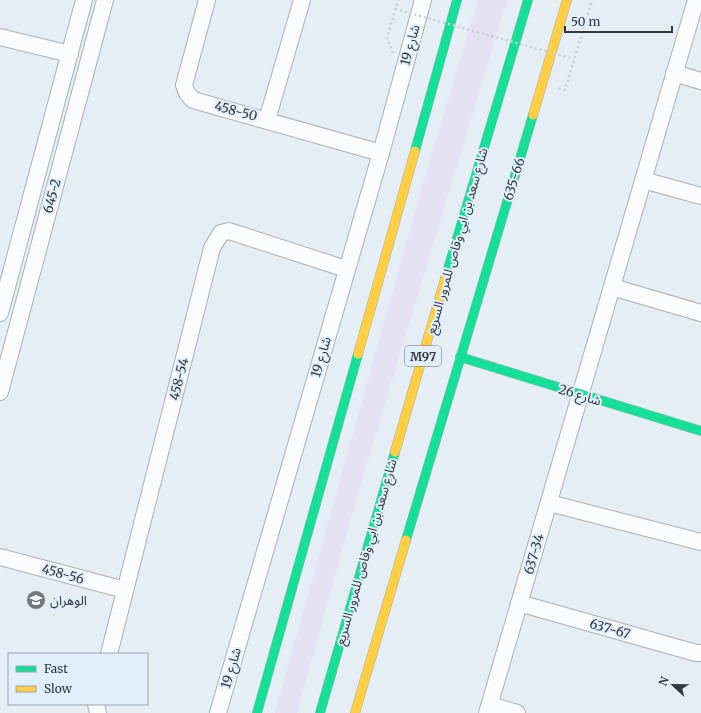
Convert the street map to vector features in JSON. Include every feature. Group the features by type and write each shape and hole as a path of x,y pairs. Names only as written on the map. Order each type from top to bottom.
{"main road":[{"path":"257,713 457,0"},
{"name":"شارع سعد بن ابي وقاص للمرور السريع","path":"320,713 406,412 528,0"},
{"name":"635-66","path":"355,713 567,0"},
{"name":"شارع 26","path":"460,357 579,395 701,430"}],"street":[{"name":"645-2","path":"1,306 84,0"},
{"name":"645-2","path":"0,392 105,0"},
{"name":"458-50","path":"207,0 184,85 186,94 193,100 381,153"},
{"path":"267,120 302,0"},
{"name":"شارع 19","path":"218,713 381,153 423,0"},
{"name":"637-34","path":"488,709 696,0"},
{"path":"0,37 70,54"},
{"path":"674,73 701,81"},
{"path":"643,180 701,196"},
{"name":"458-54","path":"109,653 212,248 221,233 229,231 346,269"},
{"path":"612,287 701,313"},
{"path":"549,503 701,542"},
{"name":"458-56","path":"0,557 125,590"},
{"name":"637-67","path":"519,603 696,653 701,653"},
{"path":"488,709 517,713"}],"path":[{"path":"387,38 398,0"},
{"path":"565,90 592,0"},
{"path":"395,9 574,59"}],"shaded area":[{"path":"478,0 507,0 359,490 297,713 275,713 421,190"}],"traffic: fast":[{"path":"415,151 457,0"},
{"path":"445,279 528,0"},
{"path":"406,540 533,115"},
{"path":"257,713 358,354"},
{"path":"460,357 701,431"},
{"path":"320,713 395,452"}],"traffic: slow":[{"path":"533,115 567,0"},
{"path":"358,354 415,151"},
{"path":"395,452 445,279"},
{"path":"355,713 406,540"}],"place":[{"name":"الوهران","path":"36,600"}]}
